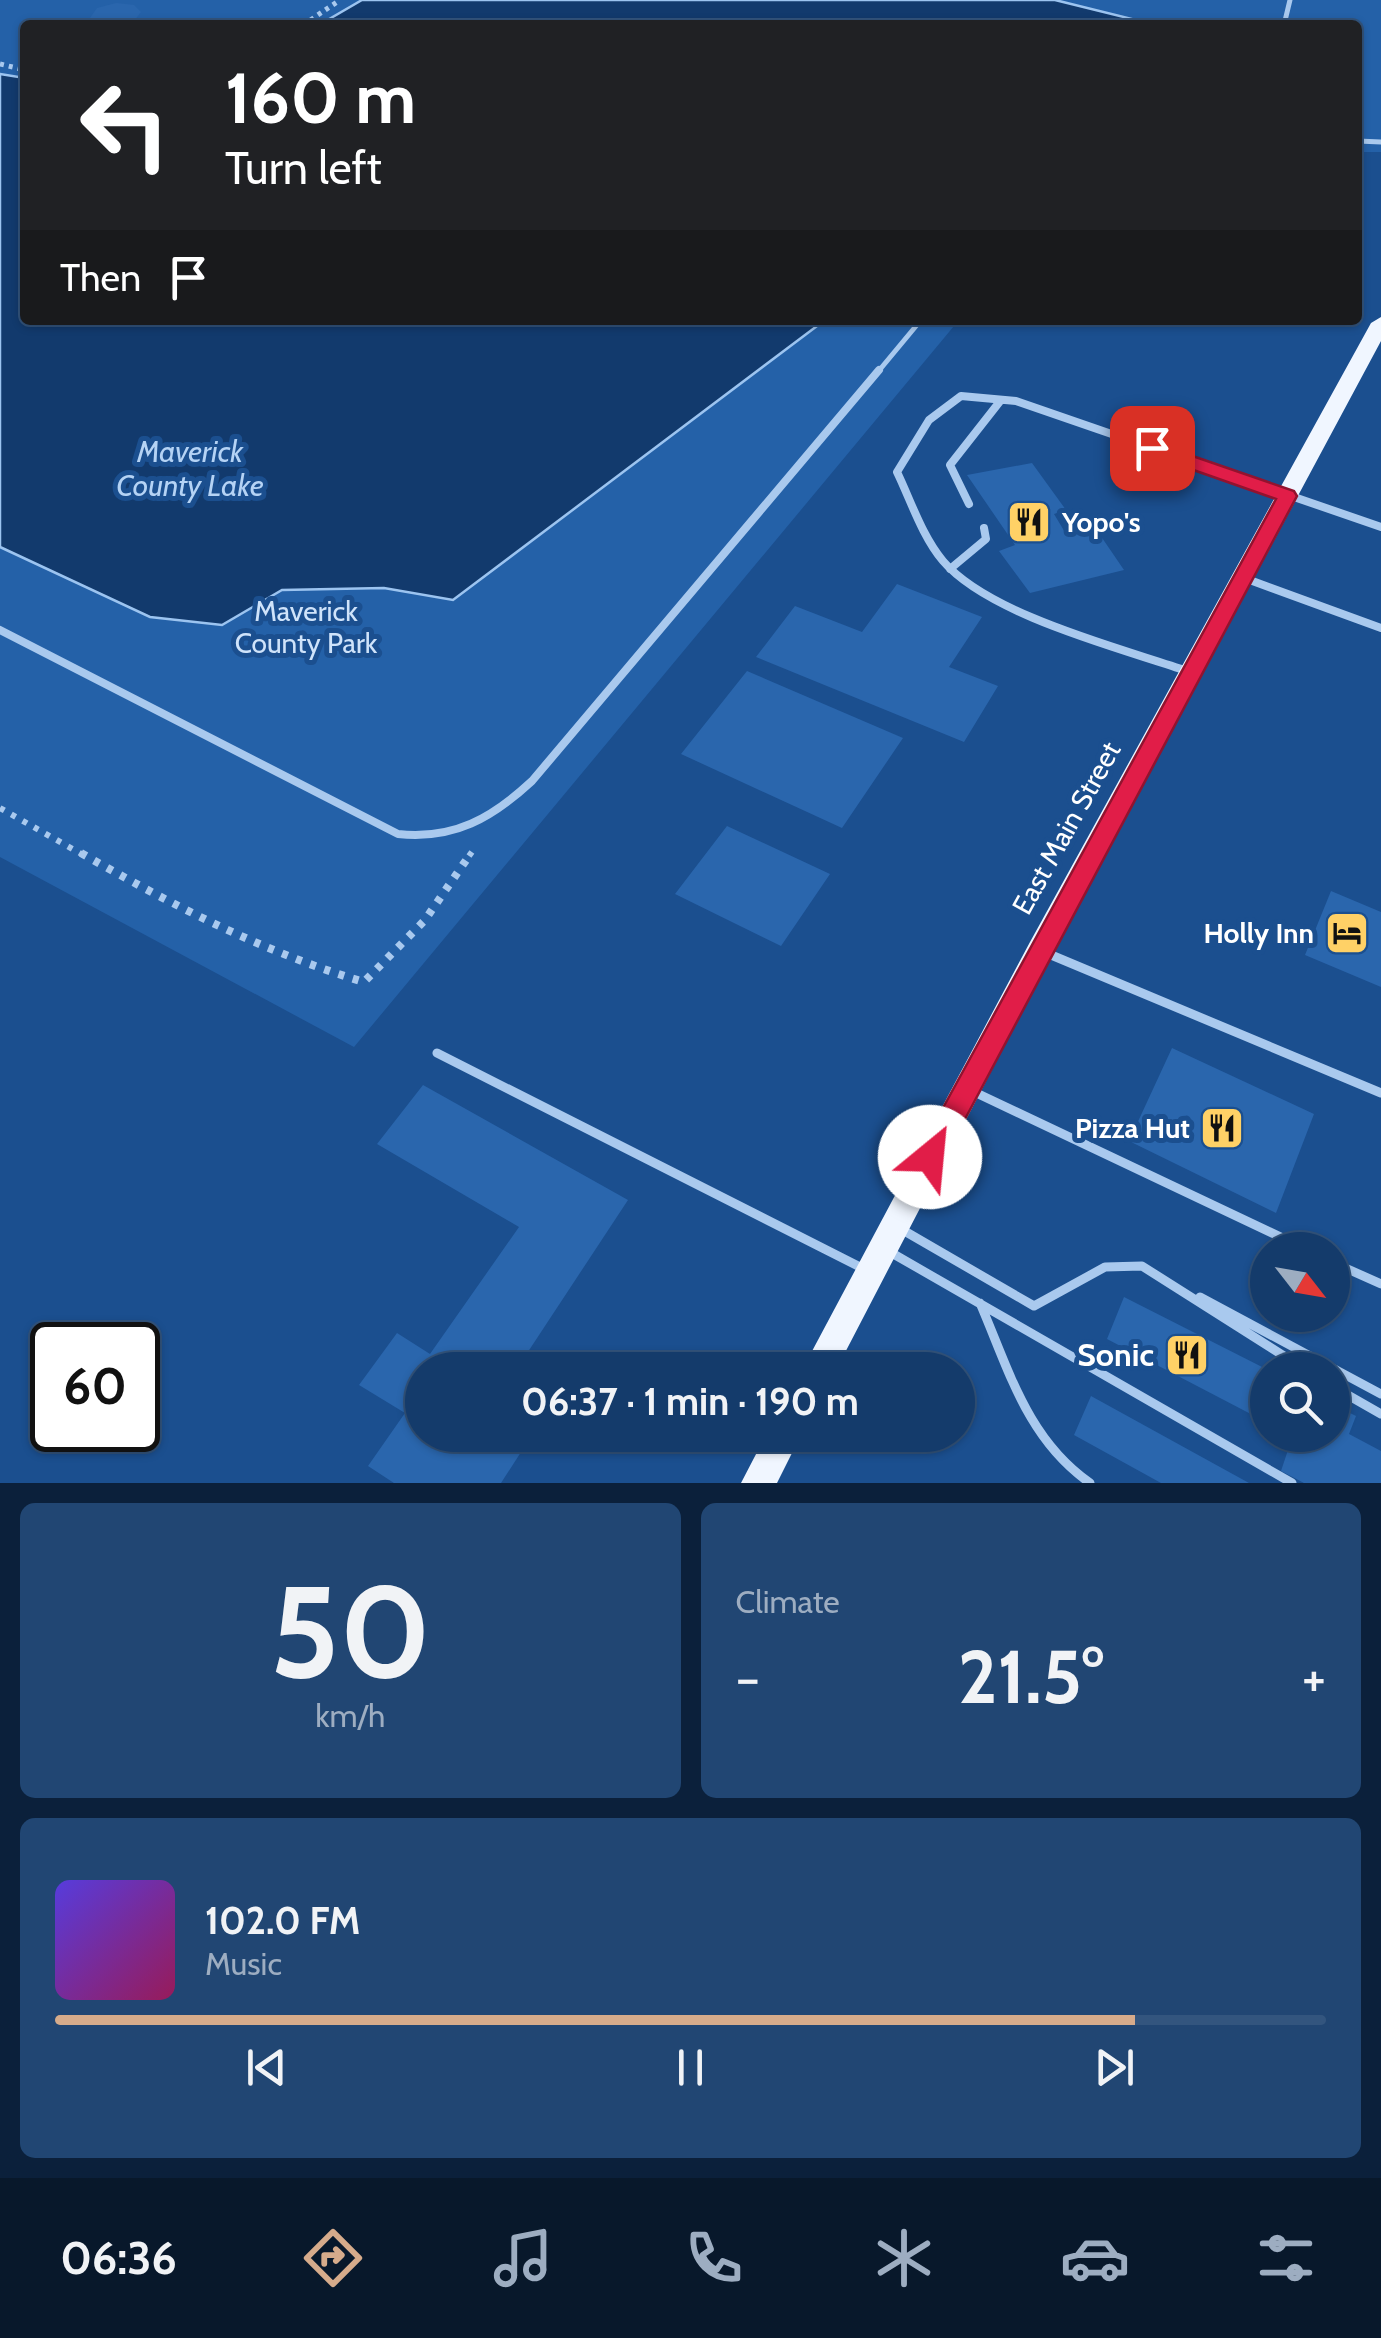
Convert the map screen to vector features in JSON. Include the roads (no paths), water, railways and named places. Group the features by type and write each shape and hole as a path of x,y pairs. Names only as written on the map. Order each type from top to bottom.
{"main road":[{"name":"East Main Street","path":"828,1352 1040,950 1381,323"},
{"path":"758,1483 775,1452"}],"lane":[{"path":"0,630 357,815 398,834 428,839 500,812 532,781 916,325"},
{"path":"1191,672 1002,604 970,588 950,569 896,472 929,420 960,396 1016,400 1381,527"},
{"path":"970,504 950,465 1002,400"},
{"path":"950,569 986,539 984,528"},
{"path":"1243,577 1381,628"},
{"path":"1040,950 1381,1094"},
{"path":"437,1052 870,1272"},
{"path":"966,1088 1270,1232"},
{"path":"888,1236 1034,1306 1104,1266 1142,1266 1381,1394"},
{"path":"888,1236 980,1303 1292,1483"},
{"path":"1142,1266 1278,1352"},
{"path":"1350,1270 1381,1284"},
{"path":"980,1303 1003,1352 1026,1418 1071,1472 1090,1483"},
{"path":"1350,1396 1381,1414"}],"water":[{"path":"362,0 1055,0 1132,20 328,20"},
{"name":"Maverick County Lake","path":"0,74 20,77 20,325 818,325 453,600 384,588 282,590 222,625 150,617 0,547"}],"place":[{"name":"Yopo's","path":"1029,522"},
{"name":"Holly Inn","path":"1347,933"},
{"name":"Pizza Hut","path":"1222,1128"},
{"name":"Sonic","path":"1187,1355"}],"park label":[{"name":"Maverick County Park","path":"306,627"}]}
